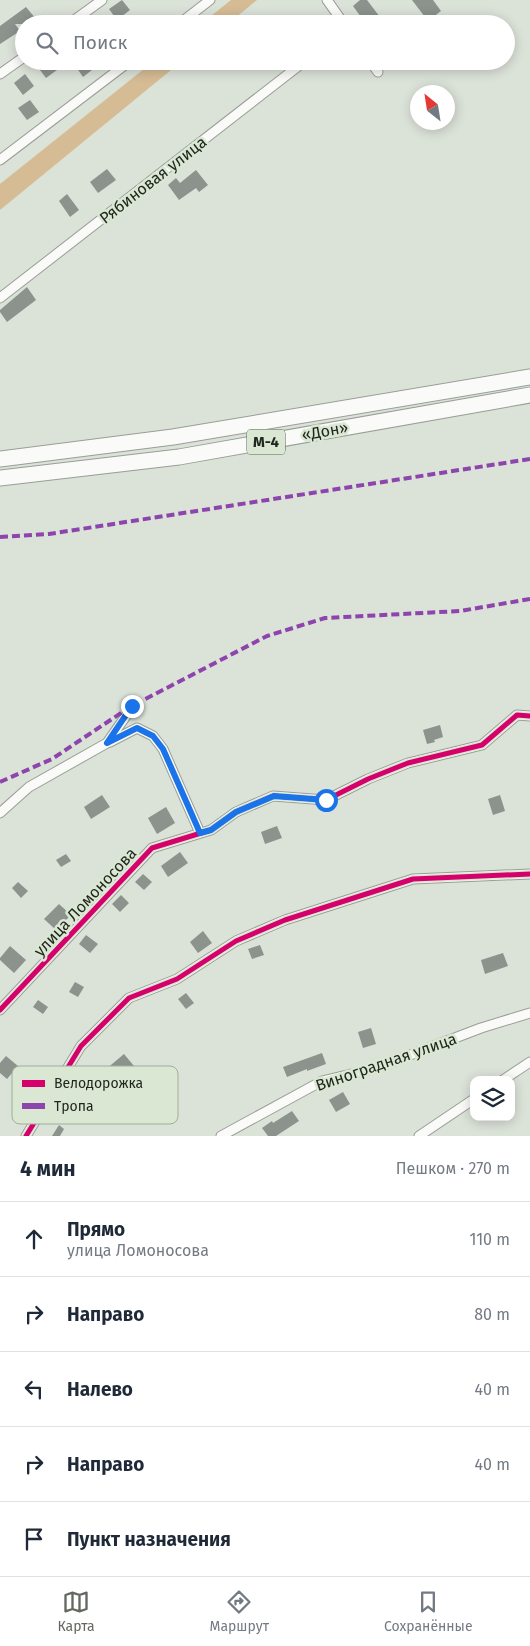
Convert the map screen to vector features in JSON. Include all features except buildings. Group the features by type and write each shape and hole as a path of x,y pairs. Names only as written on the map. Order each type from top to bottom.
{"highway":[{"name":"«Дон»","path":"0,460 173,437 530,377"},
{"name":"«Дон»","path":"0,478 179,457 530,395"}],"street":[{"path":"81,15 102,0"},
{"path":"191,15 210,0"},
{"path":"327,0 338,15"},
{"path":"0,74 15,63"},
{"path":"0,160 118,70"},
{"name":"Рябиновая улица","path":"0,298 293,70"},
{"path":"107,743 132,706"},
{"name":"улица Ломоносова","path":"0,1010 152,848 211,830 236,812 274,796 326,800 408,763 482,745 517,715 530,716"},
{"path":"0,813 29,787 137,728 153,736 163,749 200,833"},
{"path":"69,1066 81,1046 129,998 177,978 236,941 285,920 413,879 530,874"},
{"name":"Виноградная улица","path":"220,1136 322,1082 376,1068 481,1028 530,1013"},
{"path":"509,1076 530,1062"},
{"path":"419,1136 470,1102"},
{"path":"26,1136 33,1124"}],"shaded area":[{"path":"231,0 257,0 239,15 212,15"},
{"path":"143,70 171,70 0,210 0,184"}],"marked path":[{"path":"0,537 49,534 530,459"},
{"path":"0,782 52,759 130,707 267,636 325,618 460,611 530,599"}],"cycle path":[{"path":"0,1010 152,848 211,830 236,812 273,796 326,800 368,779 408,763 482,745 517,715 530,716"},
{"path":"69,1066 81,1046 129,998 177,979 236,941 285,920 413,879 530,874"},
{"path":"26,1136 33,1124"}],"route":[{"path":"132,706 107,743 137,728 153,736 163,749 200,833 211,830 236,812 274,796 326,800"}]}
